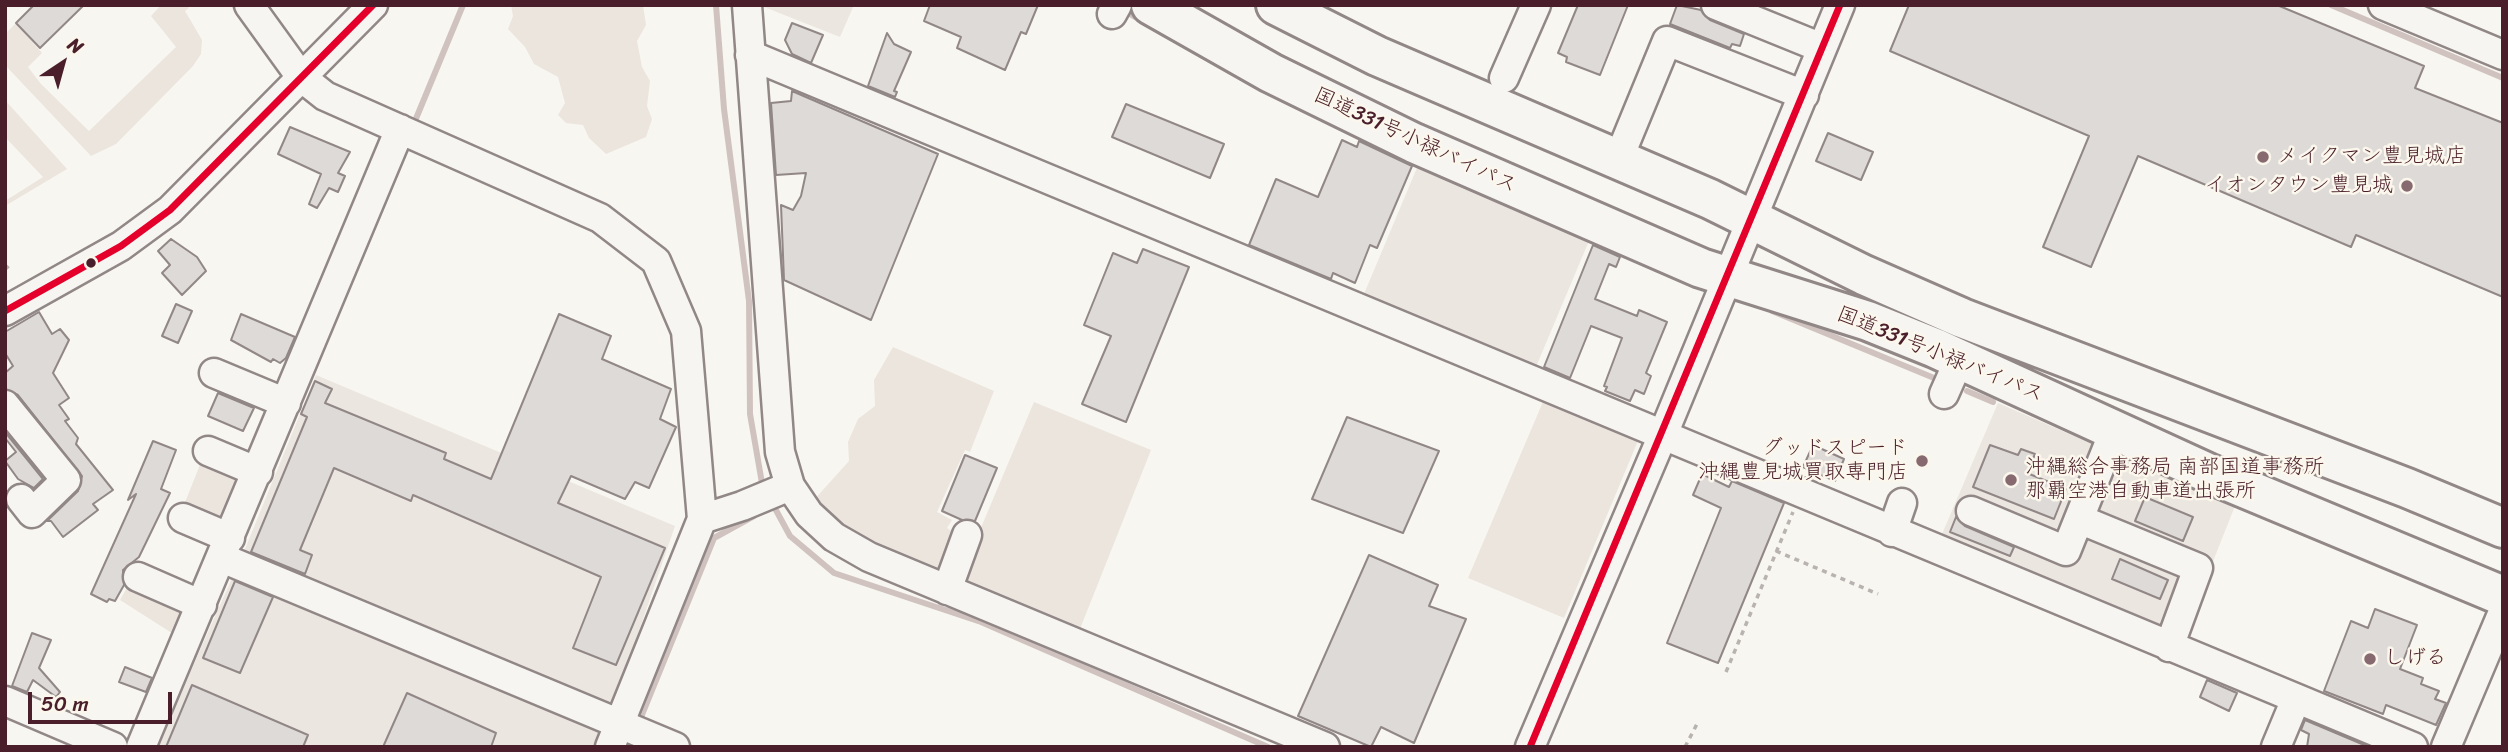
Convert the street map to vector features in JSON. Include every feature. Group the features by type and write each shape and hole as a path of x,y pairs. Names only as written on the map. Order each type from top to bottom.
{"highway":[{"name":"国道331号小禄バイパス","path":"1151,5 1326,114 1414,143 1727,278 1868,321 1960,358 2208,473 2503,596"},
{"name":"国道331号小禄バイパス","path":"1276,5 1323,16 1618,160 1752,220 1864,275 1974,323 2407,488 2503,528"}],"street":[{"path":"5,311 146,229 170,210 373,5"},
{"path":"747,5 780,452 790,486 809,514 834,537 869,557 1325,747"},
{"path":"1504,78 1536,5"},
{"path":"1716,5 1822,48"},
{"path":"1530,747 1662,437 1840,5"},
{"path":"2383,5 2503,55"},
{"path":"255,8 301,77 325,96 600,218 656,261 686,331 702,519 615,735"},
{"path":"1618,160 1667,41 1804,94"},
{"path":"750,55 1662,437 2413,747"},
{"path":"141,747 400,129"},
{"path":"1944,394 1960,358"},
{"path":"214,373 286,403"},
{"path":"5,405 66,481 32,513 21,499"},
{"path":"1971,511 2066,551 2115,429"},
{"path":"208,451 258,472"},
{"path":"702,519 790,486"},
{"path":"1892,532 1902,503"},
{"path":"183,518 226,548 615,735 675,747"},
{"path":"2079,519 2198,568 2169,647"},
{"path":"947,590 967,535"},
{"path":"138,577 202,605"},
{"path":"2446,747 2503,612"},
{"path":"2276,747 2296,699"},
{"path":"5,701 113,747"}],"path":[{"path":"5,265 10,271"},
{"path":"1726,672 1801,494"},
{"path":"1776,551 1878,594"},
{"path":"1685,747 1698,722"}],"shaded area":[{"path":"161,5 187,5 189,8 185,11 202,40 201,54 193,66 116,144 91,156 5,65 5,34 16,23 42,53 28,67 41,84 89,131 176,47 151,16"},
{"path":"511,5 643,5 646,25 637,41 642,67 650,81 647,106 652,119 646,137 606,154 589,138 583,125 566,123 558,115 565,103 558,77 534,64 525,47 508,29 513,16"},
{"path":"759,5 854,5 840,37"},
{"path":"5,100 67,169 5,206 5,201 43,177 5,137"},
{"path":"1419,163 1591,236 1533,374 1361,301"},
{"path":"893,347 994,391 970,452 965,450 937,512 952,520 947,528 958,535 945,578 876,549 832,522 813,501 849,461 848,442 858,419 875,406 874,380"},
{"path":"316,375 675,526 620,686 594,747 157,747 245,549"},
{"path":"1545,397 1640,436 1564,618 1468,578"},
{"path":"1034,402 1151,450 1078,634 958,582"},
{"path":"1998,403 2235,506 2182,639 1939,541"},
{"path":"203,457 244,474 222,527 182,510"},
{"path":"129,584 189,610 178,637 120,600"}],"building":[{"path":"34,5 84,5 40,48 16,23"},
{"path":"930,5 1038,5 1026,34 1021,32 1005,70 957,48 961,37 924,21"},
{"path":"1578,5 1628,5 1600,75 1566,62 1567,57 1558,53"},
{"path":"1677,5 1701,10 1710,20 1744,34 1740,46 1732,44 1730,48 1670,24"},
{"name":"メイクマン豊見城店","path":"1909,5 2277,5 2424,66 2415,88 2503,123 2503,297 2356,235 2351,247 2138,156 2091,267 2043,247 2089,136 1890,51"},
{"path":"792,23 823,35 811,63 792,54 785,40"},
{"path":"887,33 894,44 911,52 894,91 897,92 895,97 868,86"},
{"path":"792,91 938,154 871,320 784,280 781,205 793,210 801,196 806,173 776,175 771,103 791,101"},
{"path":"1126,104 1224,144 1210,178 1112,137"},
{"path":"290,127 350,152 338,173 345,176 338,192 329,188 317,208 309,204 321,174 278,154"},
{"path":"1828,133 1873,152 1861,180 1816,161"},
{"path":"1342,140 1357,147 1359,141 1412,166 1377,248 1370,245 1355,283 1333,273 1331,279 1249,245 1276,179 1318,197"},
{"path":"171,239 197,257 206,271 182,295 162,273 170,265 158,251"},
{"path":"1593,245 1620,257 1616,267 1609,264 1595,299 1637,316 1639,310 1667,322 1646,373 1651,376 1644,394 1635,390 1630,401 1605,391 1607,387 1604,386 1622,338 1591,326 1570,378 1544,367"},
{"path":"1143,249 1189,267 1126,422 1082,404 1111,336 1084,325 1113,253 1137,263"},
{"path":"176,304 192,311 178,343 162,336"},
{"path":"39,312 52,334 60,329 69,340 53,373 69,398 59,405 69,419 65,421 78,438 76,444 113,490 93,504 98,510 63,537 51,521 47,521 78,491 82,476 18,395 5,389 5,373 13,366 5,353 5,332"},
{"path":"241,314 295,337 286,358 280,363 273,359 271,362 231,340"},
{"path":"559,314 611,336 602,359 671,389 660,419 676,427 649,488 635,482 625,499 571,476 558,503 665,548 616,665 573,648 601,577 413,495 411,501 334,468 300,550 312,555 305,574 251,552 307,417 301,414 315,381 332,389 325,403 446,453 444,459 491,479"},
{"path":"218,393 254,408 243,431 208,416"},
{"path":"1347,417 1439,451 1403,533 1312,499"},
{"path":"5,432 43,479 34,488 18,479 5,461 16,452 5,438"},
{"path":"153,441 176,450 161,489 170,493 139,557 123,570 124,585 115,601 109,599 107,602 91,594 136,494 128,500"},
{"path":"1813,445 1844,459 1835,481 1803,467"},
{"name":"沖縄総合事務局 南部国道事務所 那覇空港自動車道出張所","path":"1990,445 2018,455 2021,449 2035,454 2027,473 2066,489 2054,519 1973,487"},
{"path":"965,455 997,468 975,521 962,520 942,511"},
{"path":"1702,474 1729,487 1732,481 1784,503 1718,663 1667,643 1721,508 1693,495"},
{"path":"2145,497 2193,517 2183,541 2135,521"},
{"path":"1956,517 1965,526 2014,547 2010,556 1950,532"},
{"path":"1369,555 1438,585 1429,606 1466,619 1414,743 1381,727 1371,747 1298,716"},
{"path":"2120,559 2168,580 2160,599 2112,579"},
{"path":"235,581 273,597 240,673 203,658"},
{"name":"しげる","path":"2375,609 2417,625 2400,669 2423,678 2421,684 2439,691 2435,699 2446,703 2436,725 2386,705 2383,714 2324,691 2351,621 2368,628"},
{"path":"32,633 51,640 39,668 60,692 56,697 33,680 27,692 12,686"},
{"path":"125,667 152,678 146,692 119,682"},
{"path":"2207,680 2237,693 2229,711 2200,697"},
{"path":"192,685 308,735 303,747 166,747"},
{"path":"407,693 496,733 491,747 383,747"},
{"path":"2305,720 2369,747 2307,747 2309,734 2301,730"}],"waterway":[{"path":"415,121 463,5"},
{"path":"716,5 724,109 749,301 750,414 763,489"},
{"path":"2331,5 2503,78"},
{"path":"1130,14 1145,23"},
{"path":"1772,311 1934,378"},
{"path":"1967,391 1993,402"},
{"path":"771,501 790,536 834,573 981,622 1268,747"},
{"path":"639,722 714,538 754,516"}],"transit line":[{"path":"5,311 121,246 170,210 373,5"},
{"path":"1530,747 1840,5"}],"place":[{"name":"メイクマン豊見城店","path":"2263,157"},
{"name":"イオンタウン豊見城","path":"2407,186"},
{"name":"グッドスピード 沖縄豊見城買取専門店","path":"1922,461"},
{"name":"沖縄総合事務局 南部国道事務所 那覇空港自動車道出張所","path":"2011,480"},
{"name":"しげる","path":"2370,659"}]}
